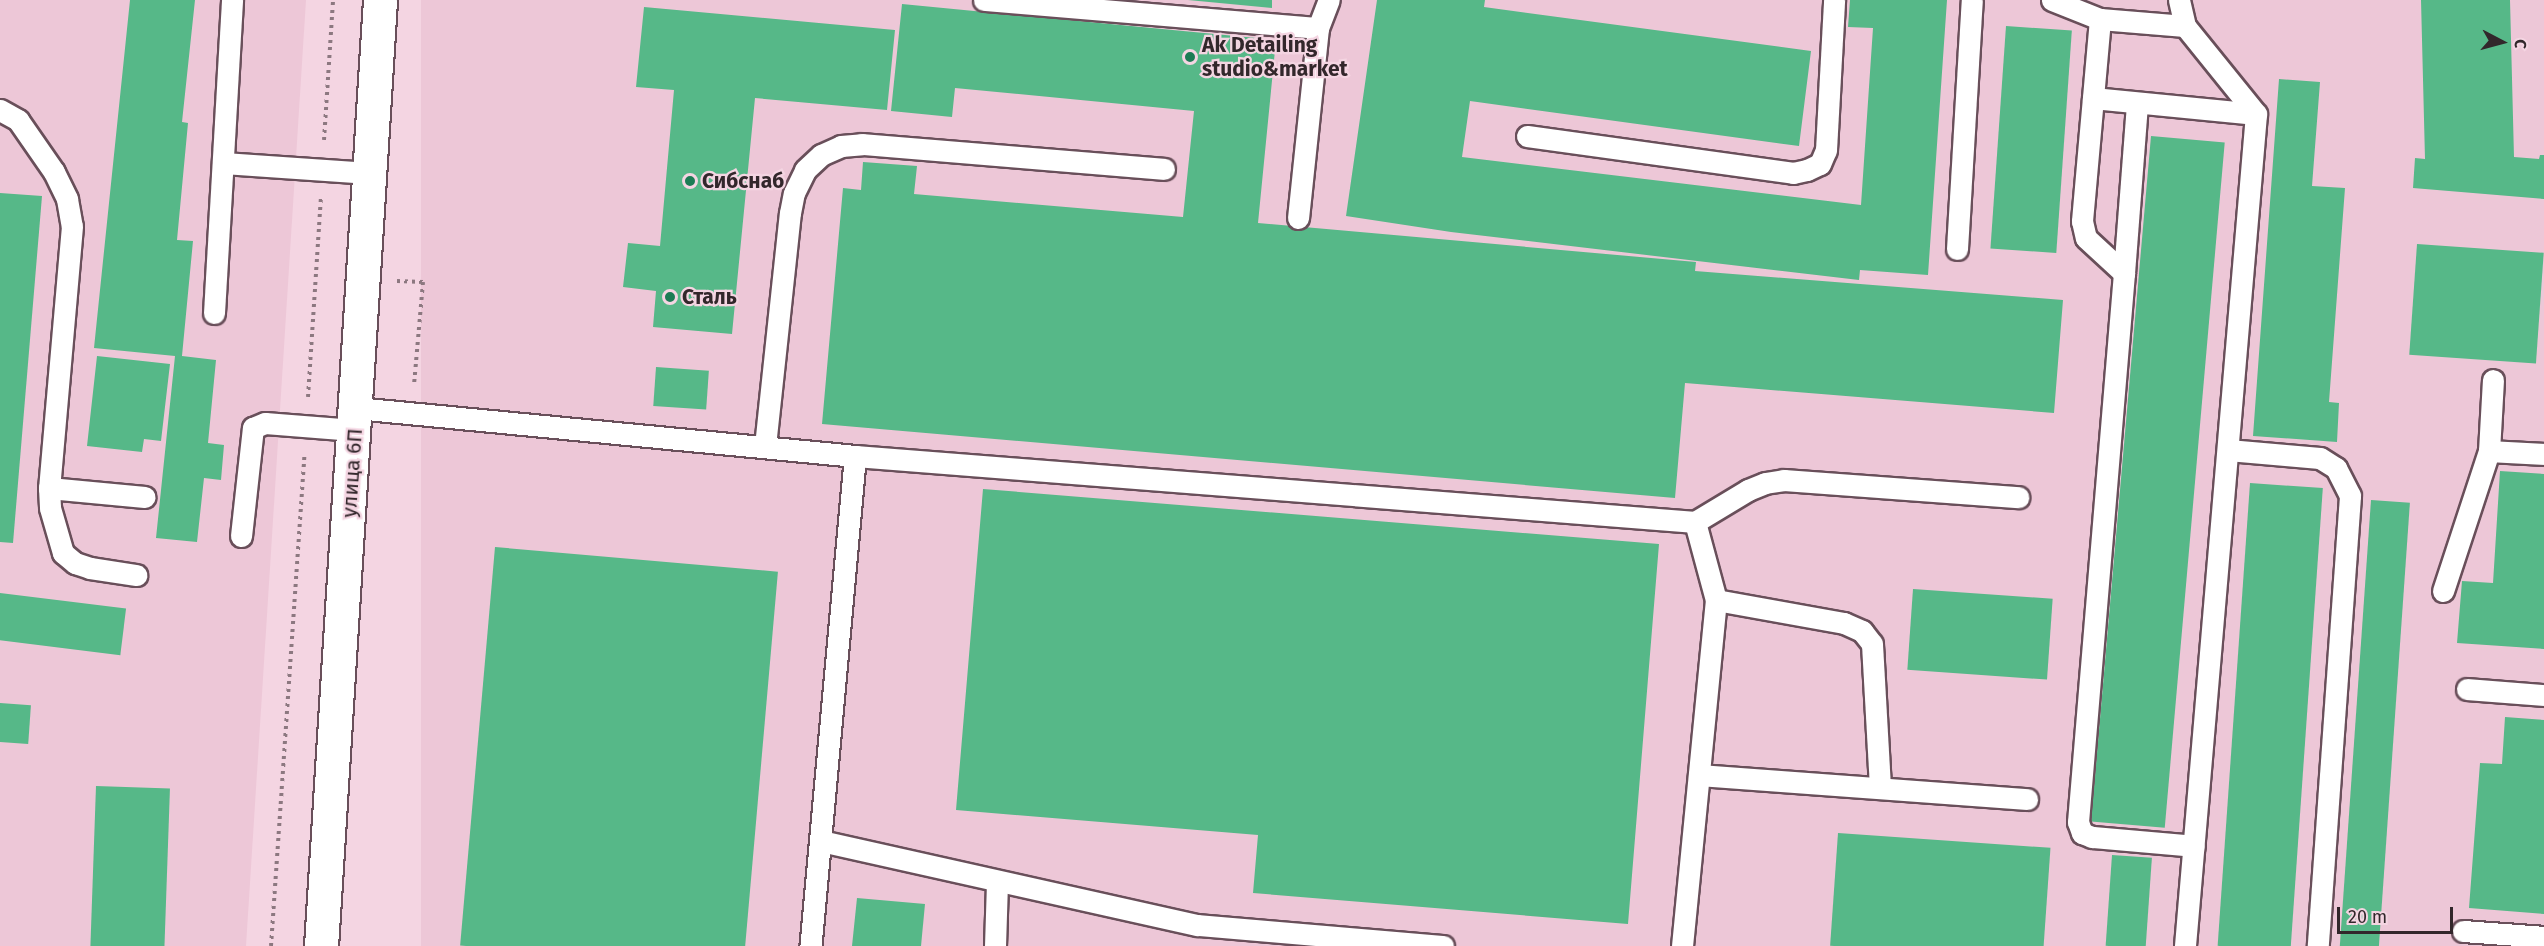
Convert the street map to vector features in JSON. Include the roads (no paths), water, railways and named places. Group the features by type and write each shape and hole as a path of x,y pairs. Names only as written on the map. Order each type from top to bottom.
{"street":[{"name":"улица 6П","path":"321,946 380,0"}],"lane":[{"path":"214,313 232,0"},
{"path":"984,0 1318,28"},
{"path":"1298,218 1318,28 1329,0"},
{"path":"1527,136 1793,172 1807,170 1820,164 1826,150 1834,0"},
{"path":"1957,249 1972,0"},
{"path":"2052,0 2100,19 2185,26"},
{"path":"2179,0 2185,26 2256,114 2185,946"},
{"path":"2100,19 2082,221 2086,238 2124,273"},
{"path":"2093,98 2256,114"},
{"path":"2137,104 2078,822 2082,833 2092,837 2194,846"},
{"path":"0,110 18,120 54,172 67,198 72,226 49,488 50,508 63,553 75,564 136,575"},
{"path":"765,446 790,213 794,193 805,170 821,155 841,146 862,144 1164,169"},
{"path":"223,163 370,173"},
{"path":"2443,591 2489,451 2493,380"},
{"path":"241,536 253,428 265,423 306,426 355,419 765,446 855,456 1695,522 1749,490 1765,483 1784,480 2018,497"},
{"path":"2228,450 2320,458 2336,468 2350,496 2318,946"},
{"path":"2489,451 2544,454"},
{"path":"810,946 855,456"},
{"path":"49,488 145,497"},
{"path":"1682,946 1716,600 1695,522"},
{"path":"1716,600 1844,623 1862,631 1872,644 1880,788"},
{"path":"2468,689 2544,695"},
{"path":"1699,775 2027,799"},
{"path":"821,841 1198,925 1443,946"},
{"path":"995,946 996,881"},
{"path":"2463,931 2544,937"}],"place":[{"name":"Ak Detailing studio&market","path":"1190,57"},
{"name":"Сибснаб","path":"690,181"},
{"name":"Сталь","path":"670,297"}]}
